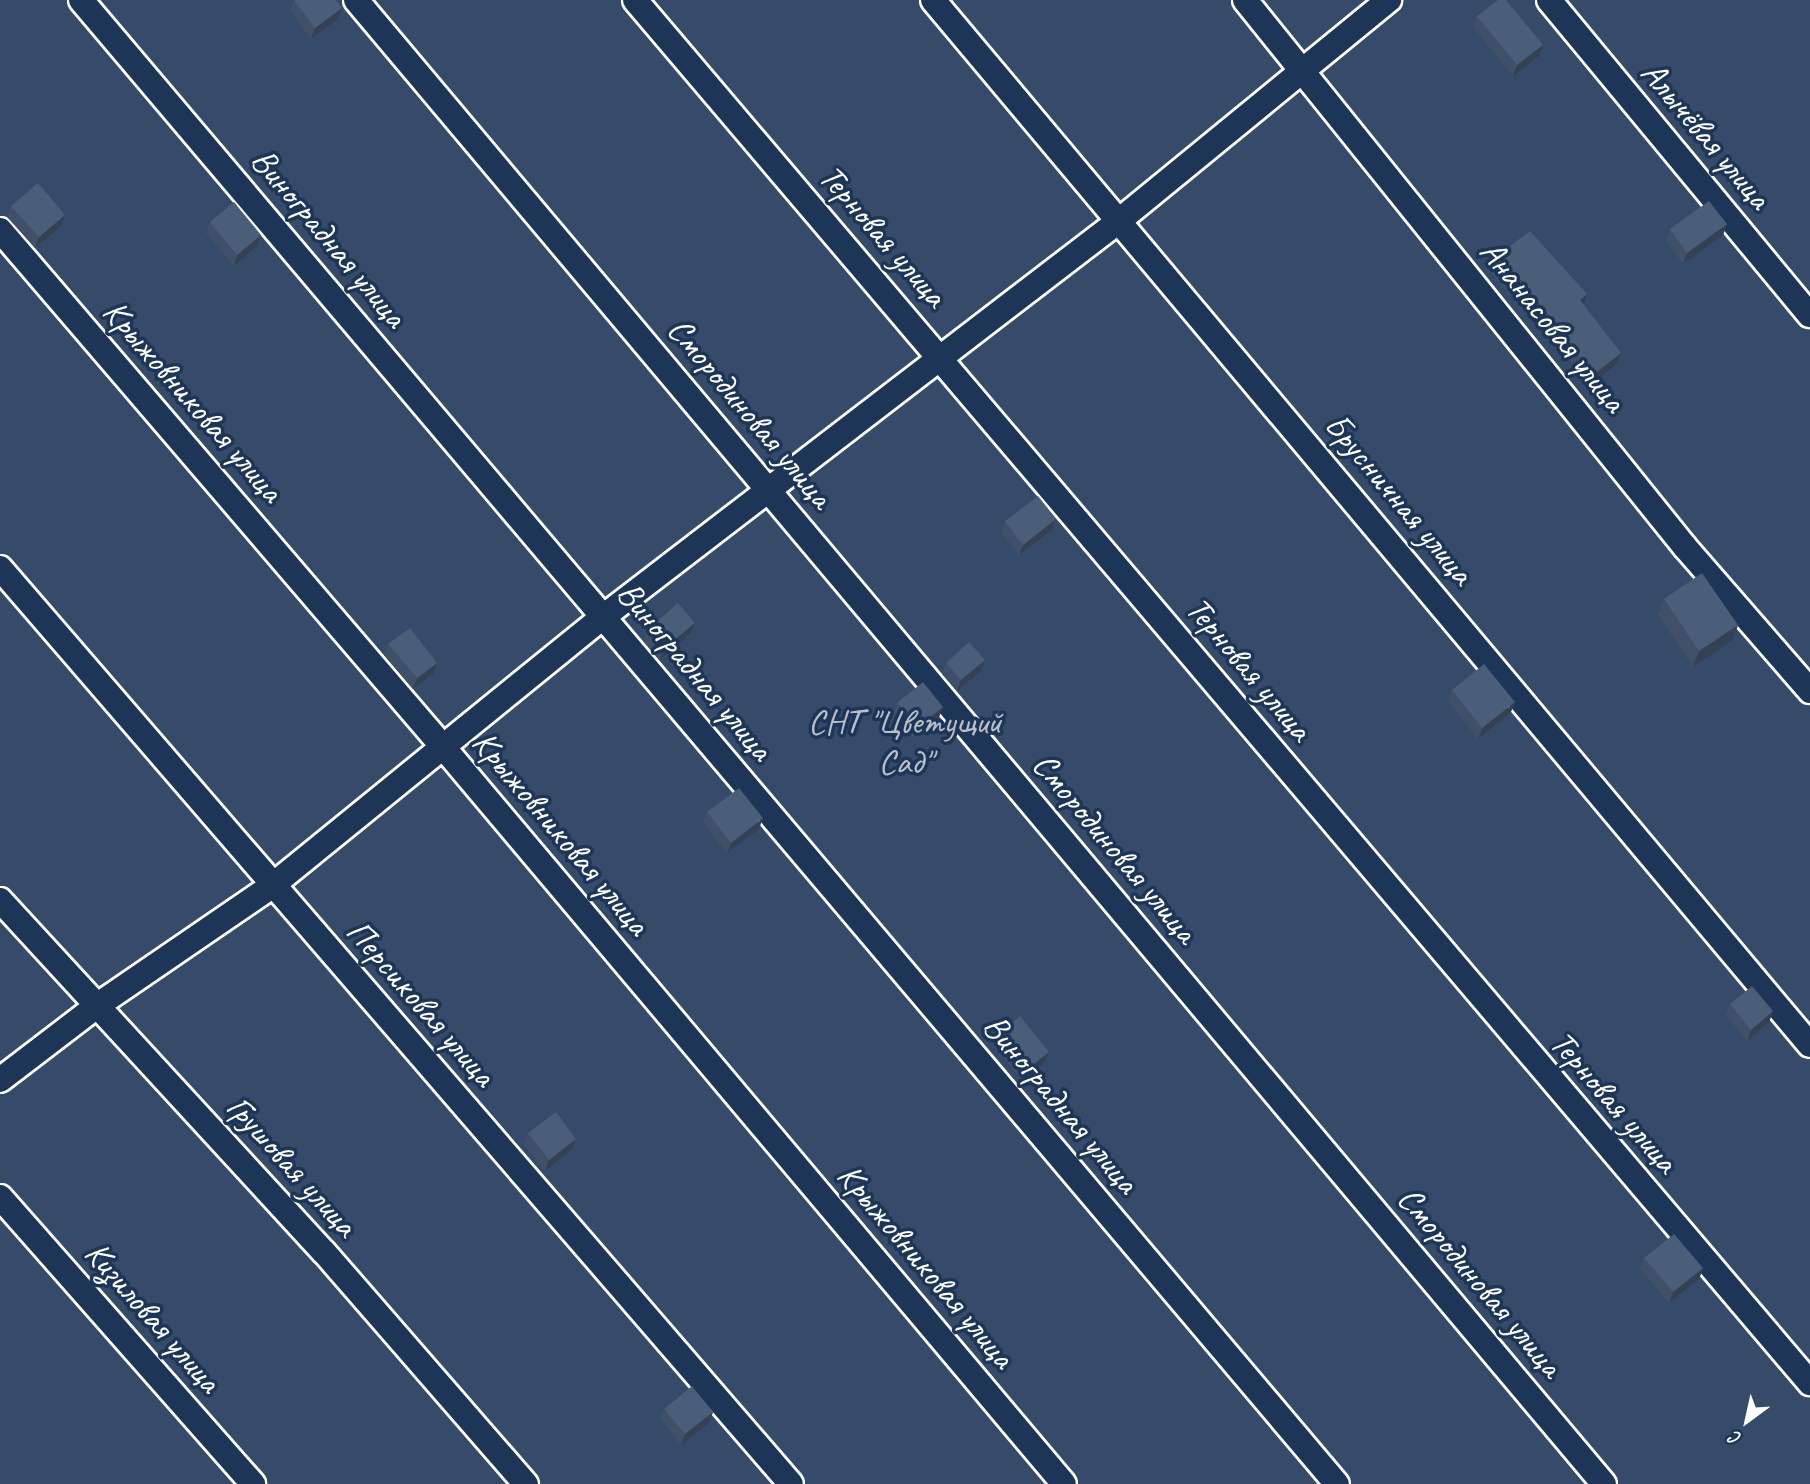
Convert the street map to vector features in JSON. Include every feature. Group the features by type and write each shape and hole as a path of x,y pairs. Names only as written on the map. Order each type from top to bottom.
{"street":[{"name":"Виноградная улица","path":"81,0 1337,1484"},
{"name":"Смородиновая улица","path":"356,0 1604,1484"},
{"name":"Терновая улица","path":"635,0 943,359 1493,1015 1810,1383"},
{"name":"Брусничная улица","path":"933,0 1810,1045"},
{"name":"Ананасовая улица","path":"1245,0 1676,536 1810,691"},
{"path":"0,1080 98,1004 272,885 603,617 943,359 1120,220 1305,72 1389,0"},
{"name":"Алычёвая улица","path":"1549,0 1810,316"},
{"name":"Крыжовниковая улица","path":"0,230 444,748 1064,1484"},
{"name":"Персиковая улица","path":"0,568 791,1484"},
{"name":"Грушовая улица","path":"0,900 98,1004 526,1484"},
{"name":"Кизиловая улица","path":"0,1197 253,1484"}],"green space":[{"name":"СНТ \"Цветущий Сад\"","path":"0,0 1810,0 1810,1484 0,1484"}],"building":[{"path":"294,0 336,0 342,8 315,28"},
{"path":"1498,0 1506,0 1543,45 1517,65 1477,16"},
{"path":"38,183 65,215 39,237 11,206"},
{"path":"1709,201 1727,224 1687,253 1670,229"},
{"path":"234,202 261,235 237,255 210,222"},
{"path":"1530,231 1587,294 1580,300 1621,353 1593,375 1521,279 1514,285 1493,259"},
{"path":"1038,496 1056,519 1023,545 1005,521"},
{"path":"1702,573 1738,625 1699,651 1664,599"},
{"path":"678,603 695,623 663,649 647,630"},
{"path":"410,628 437,663 417,678 388,644"},
{"path":"969,642 985,660 961,680 946,663"},
{"path":"1484,664 1515,702 1482,728 1452,690"},
{"path":"923,682 943,707 918,727 897,703"},
{"path":"739,788 763,818 731,843 707,812"},
{"path":"1752,986 1773,1011 1751,1030 1730,1004"},
{"path":"1020,1016 1049,1052 1026,1070 998,1034"},
{"path":"556,1112 576,1139 549,1160 528,1133"},
{"path":"1674,1234 1703,1268 1673,1292 1644,1258"},
{"path":"692,1386 713,1412 685,1434 664,1409"}]}
